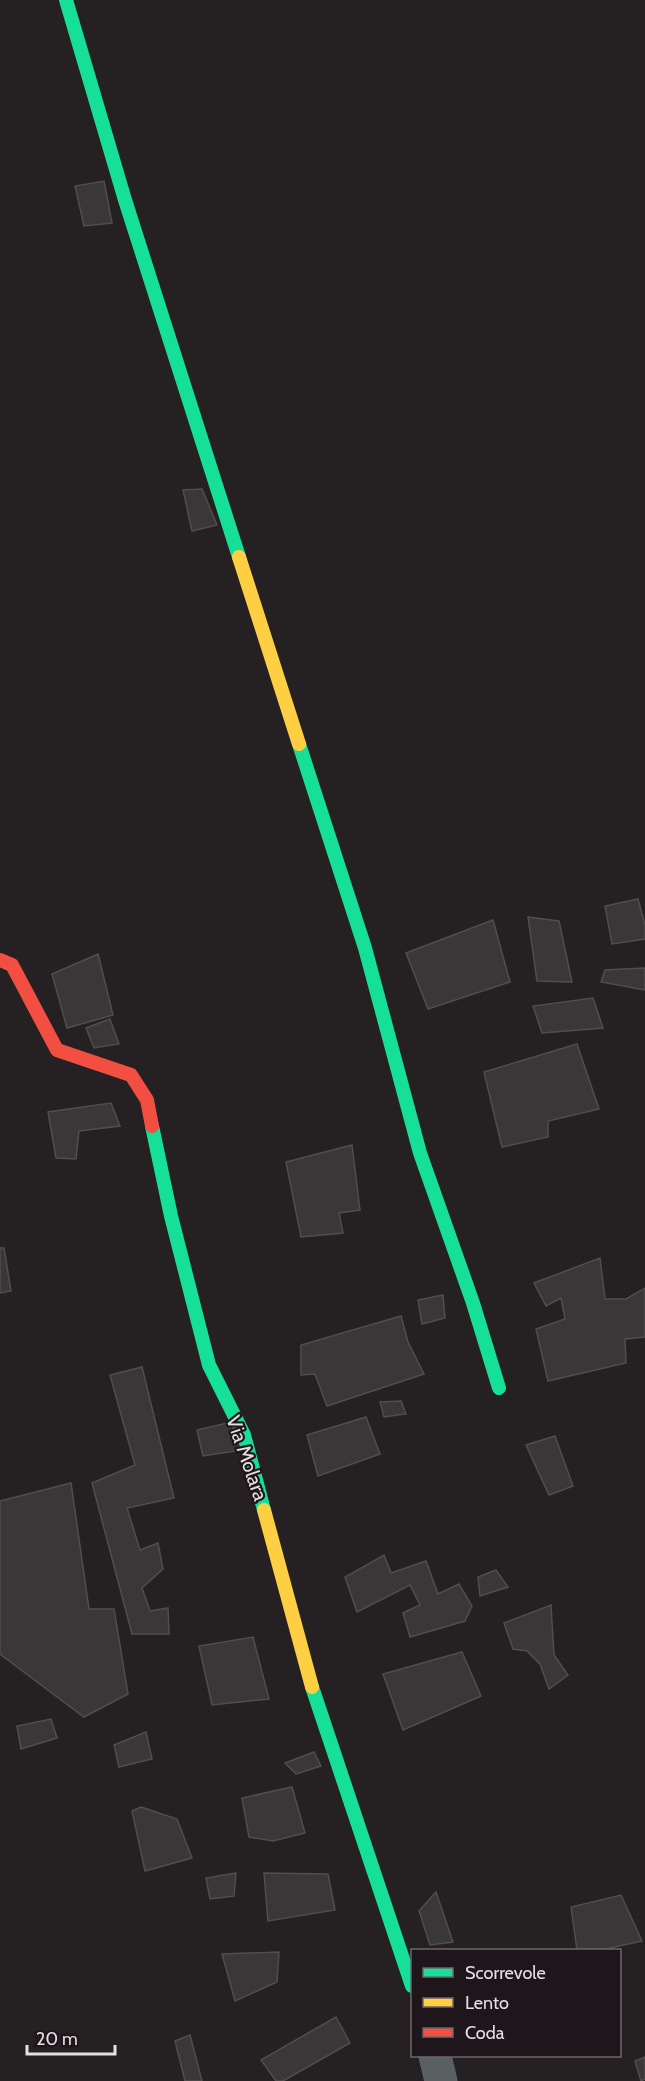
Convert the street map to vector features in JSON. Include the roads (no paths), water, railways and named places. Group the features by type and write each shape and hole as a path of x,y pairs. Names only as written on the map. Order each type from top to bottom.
{"street":[{"path":"66,0 125,200 365,948 420,1153 473,1304 499,1389"},
{"name":"Via Molara","path":"0,960 12,965 57,1050 131,1075 147,1100 171,1216 209,1365 244,1435 317,1707 411,1983"},
{"path":"435,2057 441,2081"}]}
